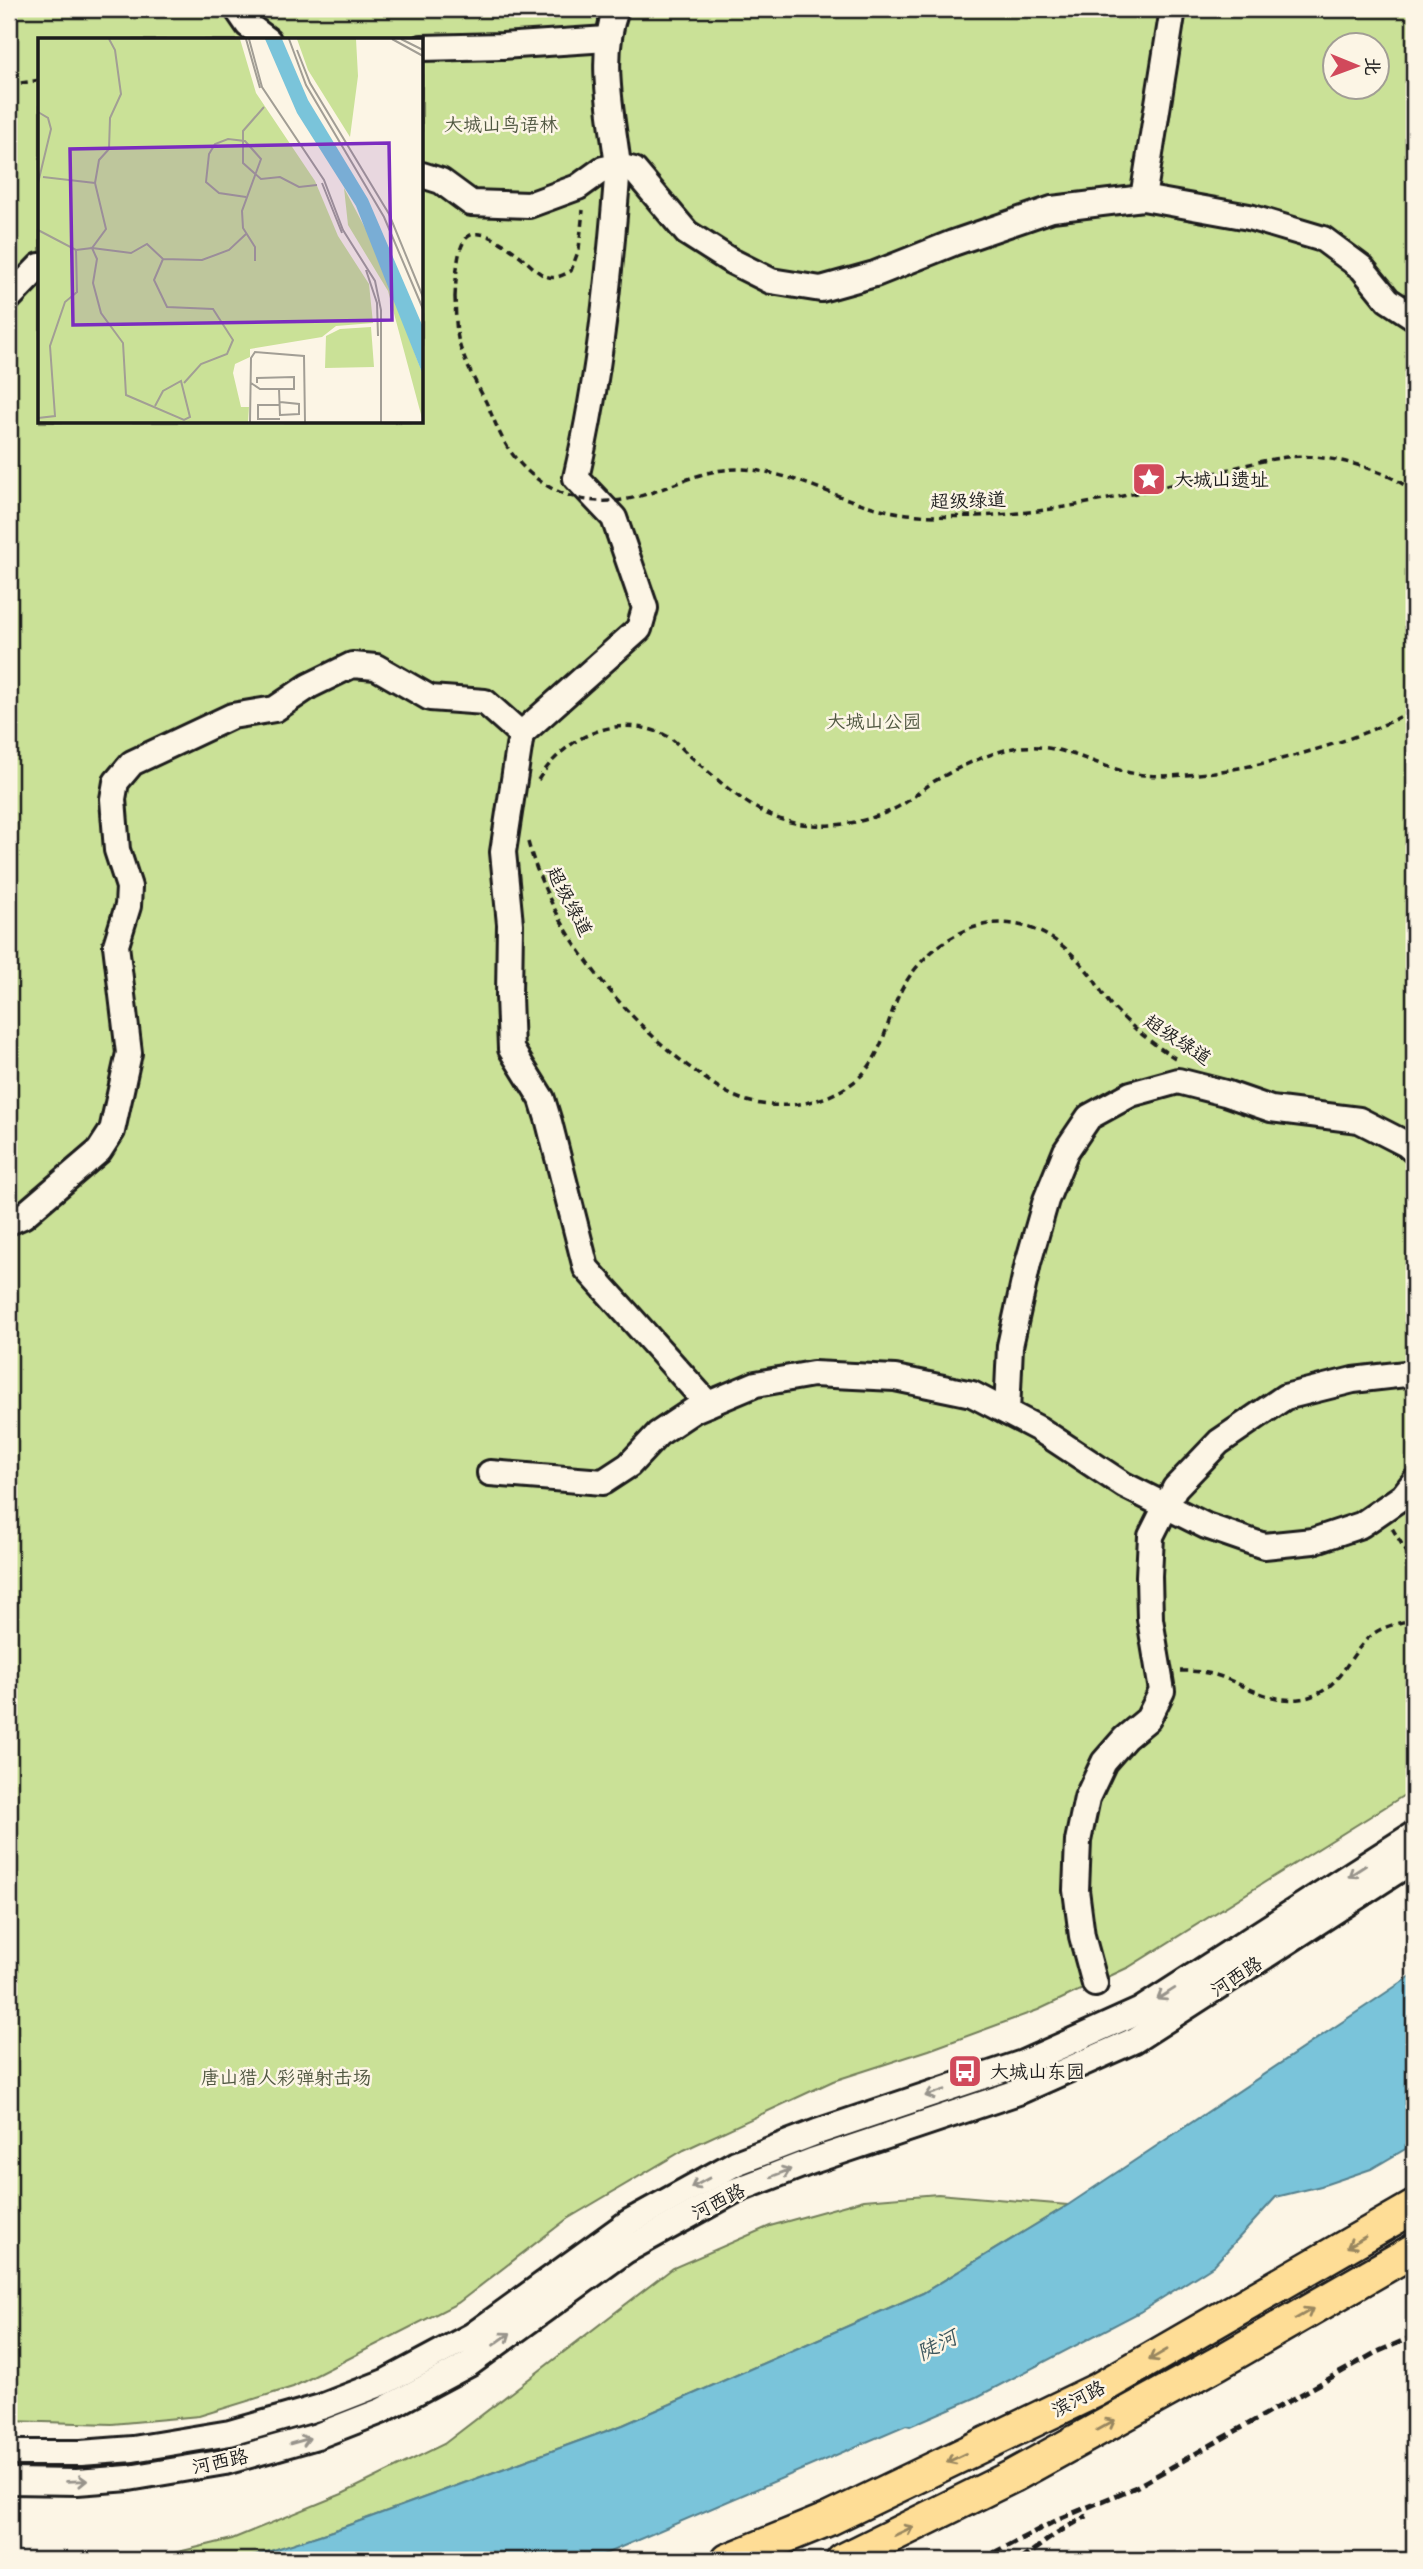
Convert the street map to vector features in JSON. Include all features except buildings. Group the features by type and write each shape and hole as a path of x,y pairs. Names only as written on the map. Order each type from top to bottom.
{"main road":[{"name":"滨河路","path":"728,2560 829,2519 1097,2390 1414,2207"},
{"name":"滨河路","path":"843,2560 1013,2476 1219,2363 1414,2250"}],"street":[{"path":"237,9 248,25 265,38"},
{"path":"616,9 607,39 608,86 618,166 611,265 590,420 576,478 614,518 645,608 639,629 521,734 503,852 510,924 511,1049 541,1098 586,1268 708,1404"},
{"path":"1143,198 1173,9"},
{"path":"424,48 607,39"},
{"path":"424,176 440,181 471,203 529,205 578,187 603,169 618,166 634,170 687,233 731,261 771,281 821,289 875,274 953,243 1052,209 1143,198 1249,217 1323,239 1362,268 1388,300 1414,317"},
{"path":"9,298 38,267"},
{"path":"9,1222 23,1216 99,1151 112,1131 129,1053 116,944 128,906 129,887 117,850 113,799 116,782 132,763 232,716 275,709 309,686 352,665 376,667 430,698 485,702 521,734"},
{"path":"1007,1412 1010,1346 1028,1263 1046,1200 1066,1151 1089,1117 1131,1094 1178,1081 1225,1093 1271,1110 1359,1120 1406,1144 1414,1151"},
{"path":"1095,1983 1082,1936 1076,1890 1078,1842 1087,1798 1104,1762 1125,1738 1148,1719 1162,1691 1150,1619 1151,1536 1175,1488 1219,1441 1285,1397 1353,1380 1414,1373"},
{"path":"489,1473 603,1482 629,1465 658,1434 694,1410 756,1384 813,1374 895,1378 972,1394 1039,1429 1124,1485 1206,1526 1264,1546 1313,1541 1361,1525 1403,1496 1414,1482"},
{"name":"河西路","path":"9,2453 81,2453 133,2449 230,2433 321,2407 385,2382 473,2335 629,2222 736,2164 817,2132 1023,2063 1139,2011 1414,1834"},
{"name":"河西路","path":"9,2481 77,2482 129,2478 225,2462 317,2436 381,2411 468,2364 625,2251 732,2192 812,2161 1018,2092 1135,2040 1414,1860"}],"path":[{"path":"9,85 38,80"},
{"name":"超级绿道","path":"582,230 571,271 560,277 545,276 501,241 485,234 472,234 461,243 457,256 456,328 461,350 506,446 526,471 560,494 600,502 630,498 695,475 739,469 779,475 884,510 922,516 1014,513 1116,497 1258,462 1290,457 1382,472 1414,492"},
{"path":"536,783 548,763 562,749 597,730 640,728 666,735 743,800 771,815 797,823 848,823 897,808 932,783 969,763 1006,750 1057,748 1092,759 1111,769 1145,775 1182,774 1298,755 1389,723 1414,709"},
{"name":"超级绿道","path":"527,831 533,861 547,895 601,980 636,1021 685,1063 718,1088 744,1101 796,1105 824,1098 849,1086 870,1068 903,987 917,966 950,938 984,925 1001,923 1032,928 1054,938 1073,954 1129,1024 1155,1046 1180,1062"},
{"path":"1382,1511 1414,1564"},
{"path":"1158,1670 1205,1672 1266,1696 1297,1699 1317,1695 1332,1685 1370,1635 1387,1626 1414,1619"}],"green space":[{"name":"大城山公园","path":"9,9 1414,9 1414,1789 1129,1967 1038,2010 929,2050 833,2081 684,2150 567,2219 458,2303 293,2387 199,2416 112,2424 9,2421"},
{"path":"938,2194 1068,2205 923,2293 623,2425 338,2529 243,2560 145,2560 232,2539 342,2494 444,2444 673,2268 770,2226 864,2200"}],"water":[{"name":"陡河","path":"1414,1974 1414,2144 1371,2169 1321,2186 1276,2197 1214,2265 1140,2312 977,2397 591,2560 243,2560 338,2529 623,2425 923,2293 1068,2205"}],"railway":[{"path":"980,2560 1059,2519 1136,2487 1375,2353 1414,2336"},
{"path":"1020,2560 1057,2533 1087,2516"}],"place":[{"name":"大城山遗址","path":"1149,479"},
{"name":"大城山东园","path":"965,2071"}],"park label":[{"name":"大城山鸟语林","path":"501,124"},
{"name":"唐山猎人彩弹射击场","path":"286,2077"}]}
